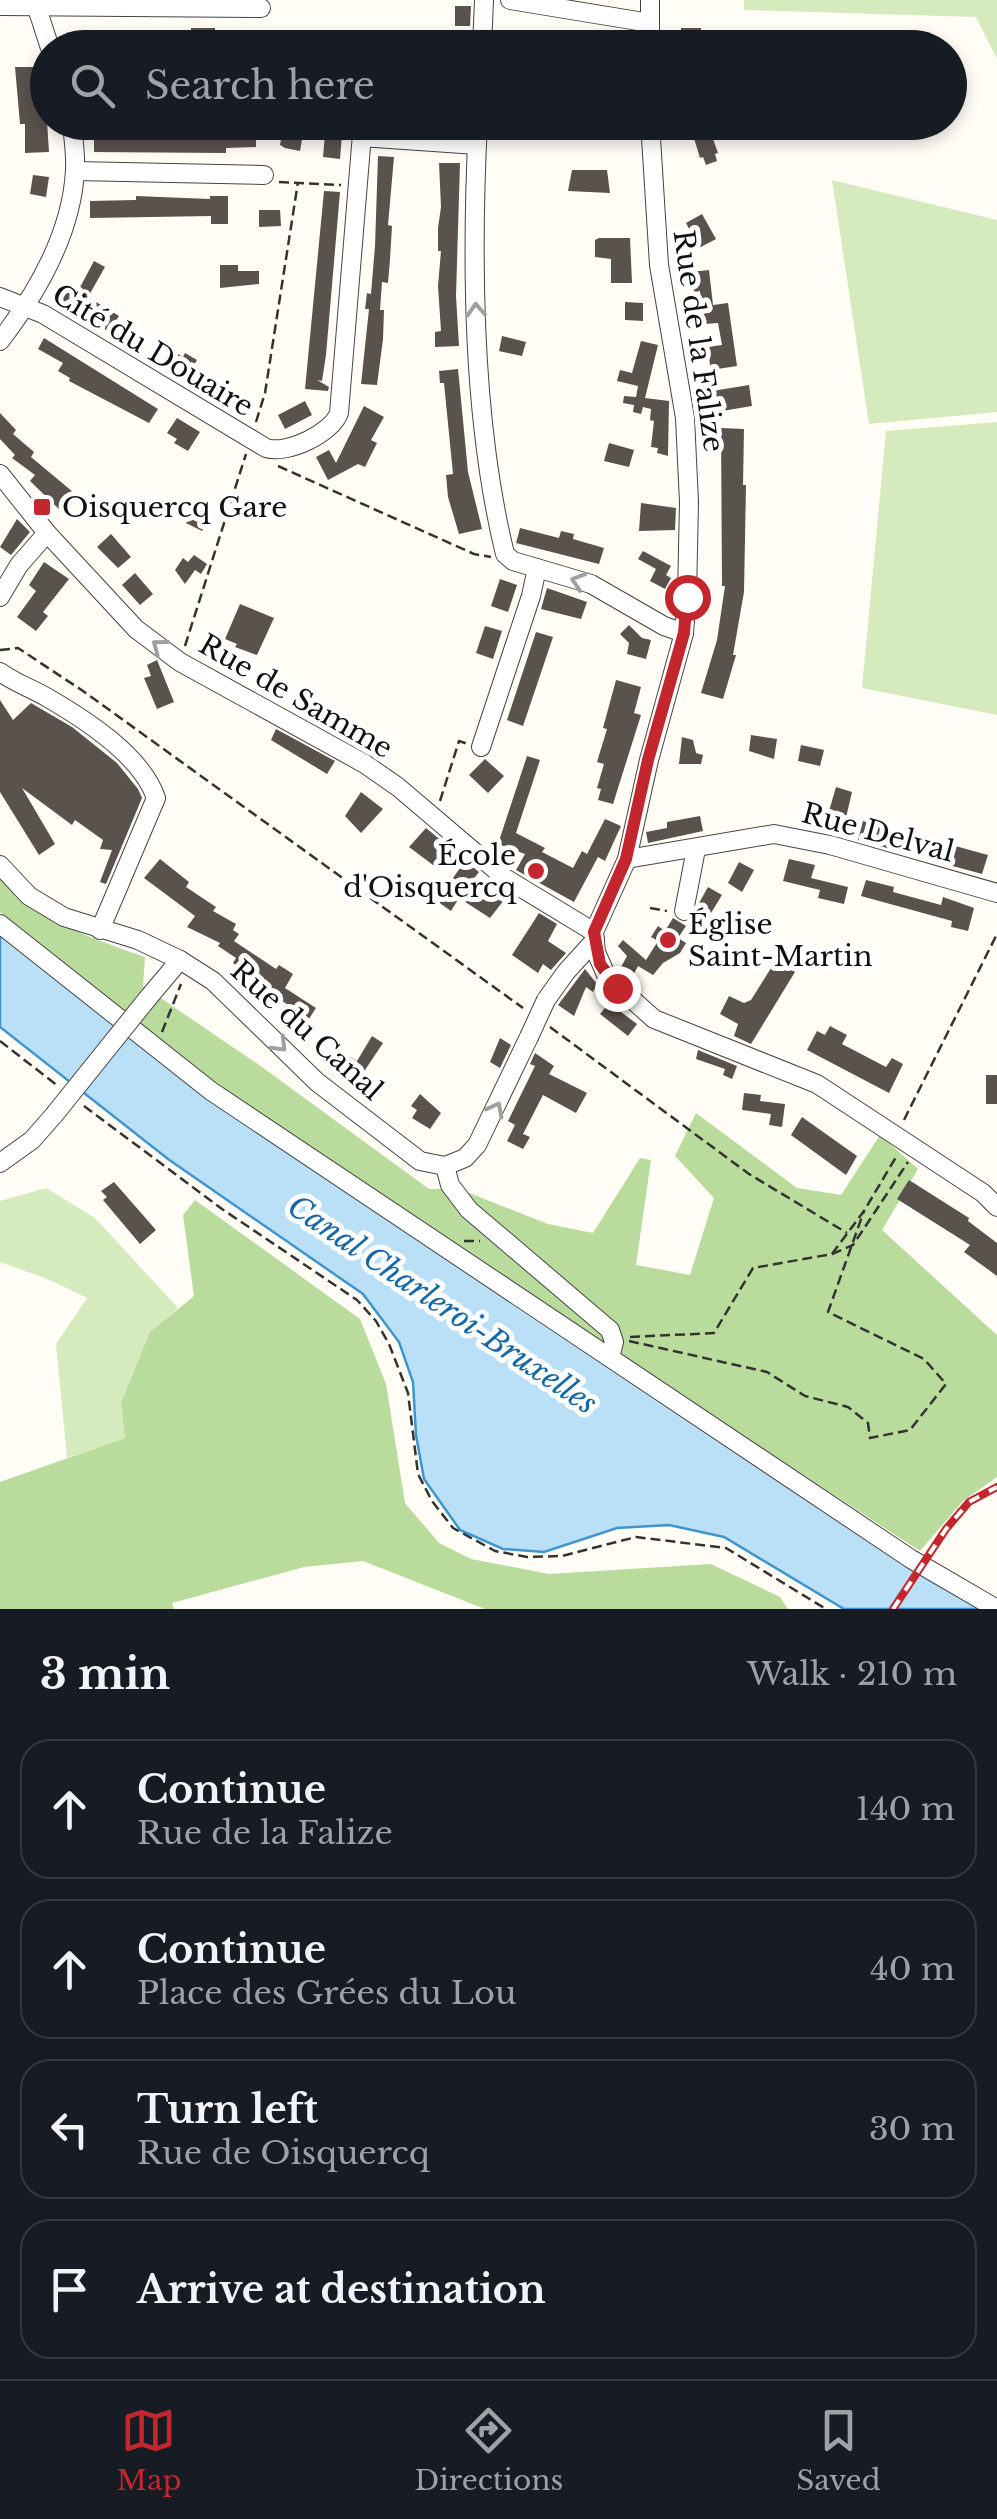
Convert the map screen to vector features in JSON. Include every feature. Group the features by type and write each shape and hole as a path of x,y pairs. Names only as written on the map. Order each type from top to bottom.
{"street":[{"path":"483,30 484,0"},
{"path":"510,0 650,23"},
{"path":"650,0 650,30"},
{"path":"0,6 260,8"},
{"path":"36,6 44,30"},
{"path":"26,306 59,240 75,170 73,140"},
{"path":"275,451 336,422 361,140"},
{"path":"439,140 477,145"},
{"path":"477,140 475,303 481,389 490,479 508,558 592,584 684,633"},
{"name":"Rue de la Falize","path":"595,936 626,859 648,760 684,633 687,597 685,418 659,266 651,140"},
{"path":"75,170 264,175"},
{"name":"Cité du Douaire","path":"0,297 26,306 250,441 275,451"},
{"name":"Cité du Douaire","path":"0,341 26,306"},
{"name":"Rue de Samme","path":"0,474 48,534 136,629 180,662 364,764 398,787 504,878 595,936"},
{"path":"0,596 19,565 48,534"},
{"path":"481,747 536,568"},
{"path":"0,672 75,716 135,762 150,780 156,798 100,930"},
{"name":"Rue Delval","path":"626,859 774,834 830,845 997,893"},
{"path":"684,911 696,848"},
{"name":"Rue du Canal","path":"0,865 29,896 64,917 138,940 174,967 224,989 318,1082 420,1161 445,1166"},
{"path":"0,924 211,1092 911,1558 997,1609"},
{"path":"595,936 546,1000 477,1145 465,1158 445,1166 450,1185 469,1210 610,1330 614,1338 610,1357"},
{"path":"595,936 596,952 606,976 654,1019 818,1084 983,1193 997,1207"},
{"path":"0,1164 32,1140 174,967"}],"path":[{"path":"264,175 280,182 359,186"},
{"path":"180,662 265,392 298,182"},
{"path":"275,451 274,464 474,554 508,558"},
{"path":"0,650 18,648 83,691 532,1014"},
{"path":"446,785 460,741 481,747"},
{"path":"614,1338 714,1334 753,1268 832,1254 853,1245 906,1142 997,934"},
{"path":"156,1048 182,984 174,967"},
{"path":"548,1026 749,1174 847,1233"},
{"path":"0,1041 59,1086"},
{"path":"74,1098 207,1198 357,1300 376,1321 408,1394 418,1474 453,1528 495,1551 528,1557 562,1556 636,1537 726,1548 826,1609"},
{"path":"832,1254 906,1142"},
{"path":"614,1338 767,1372 805,1396 848,1407 868,1423 870,1438 910,1430 946,1384 924,1359 828,1312 864,1210"},
{"path":"454,1255 464,1241 506,1240"}],"green space":[{"path":"744,0 997,0 997,59 976,17 744,10"},
{"path":"832,180 997,220 997,412 869,424"},
{"path":"997,422 997,715 862,688 886,431"},
{"path":"0,879 48,917 145,957 143,986 429,1189 459,1189 548,1224 593,1233 640,1158 651,1160 636,1265 690,1275 714,1198 675,1156 696,1113 797,1188 841,1195 880,1135 918,1169 882,1230 997,1335 997,1477 963,1501 920,1551 502,1280 226,1095 0,912"},
{"path":"46,1188 95,1218 178,1308 150,1333 121,1403 125,1438 67,1458 56,1344 87,1298 0,1262 0,1201"},
{"path":"195,1200 360,1319 386,1384 405,1503 439,1543 471,1559 549,1574 711,1564 780,1597 788,1609 485,1609 363,1561 304,1567 172,1603 174,1609 0,1609 0,1482 125,1438 121,1403 150,1332 194,1296 183,1215"}],"water":[{"name":"Canal Charleroi-Bruxelles","path":"0,932 207,1096 983,1609 844,1609 724,1537 669,1525 617,1528 544,1552 503,1549 460,1530 424,1479 413,1382 399,1342 363,1294 168,1159 0,1027"}],"building":[{"path":"455,6 471,6 470,26 455,26"},
{"path":"15,67 30,67 30,140 48,140 49,152 25,153 25,124 20,124"},
{"path":"94,140 256,140 256,147 226,148 226,153 94,152"},
{"path":"281,140 302,140 300,151 280,145"},
{"path":"324,140 342,140 340,159 323,157"},
{"path":"694,140 713,140 717,161 706,165"},
{"path":"378,156 394,157 388,225 392,226 390,259 388,283 382,282 383,339 377,385 361,384 369,309 365,309 367,293 371,294 375,246"},
{"path":"439,163 460,163 456,296 459,346 435,347 435,332 441,331"},
{"path":"572,170 607,170 610,193 568,191"},
{"path":"33,175 49,177 46,197 30,194"},
{"path":"324,191 340,192 326,355 322,381 317,380 329,387 328,391 305,389"},
{"path":"136,196 228,196 228,224 211,224 211,216 90,218 90,201 136,200"},
{"path":"259,210 280,210 281,226 259,227"},
{"path":"702,214 716,239 699,248 686,223"},
{"path":"630,238 632,283 611,283 611,259 595,257 595,240"},
{"path":"94,261 105,267 88,297 119,316 109,332 55,299 63,284 77,293"},
{"path":"220,265 238,265 238,271 259,271 259,284 220,288"},
{"path":"709,270 713,305 728,303 737,366 711,370 707,347 722,345 718,323 705,324 700,291 694,292 691,272"},
{"path":"625,302 643,303 643,321 625,320"},
{"path":"502,336 526,342 522,356 499,351"},
{"path":"44,338 158,409 149,423 69,381 58,371 63,363 38,349"},
{"path":"641,341 658,345 645,398 669,401 668,456 651,447 651,409 643,407 641,414 633,412 634,405 623,403 624,396 636,397 638,386 617,381 620,370 632,373"},
{"path":"176,353 197,360 186,379 167,368"},
{"path":"458,369 468,472 482,529 459,534 448,497 446,475 453,474 444,383 440,383 439,371"},
{"path":"749,385 752,406 716,412 712,391"},
{"path":"305,401 312,415 285,429 278,415"},
{"path":"364,406 384,417 371,440 377,443 365,467 358,464 328,480 316,457 329,450 336,463"},
{"path":"0,413 16,430 13,434 34,452 31,457 79,497 64,514 30,481 35,475 12,458 15,455 0,439"},
{"path":"177,418 200,432 188,451 174,443 177,439 167,433"},
{"path":"721,428 744,429 746,485 744,592 736,655 723,699 701,693 717,640 725,586"},
{"path":"609,443 634,450 629,467 604,461"},
{"path":"641,503 676,508 675,530 639,531"},
{"path":"194,506 210,514 202,531 186,523"},
{"path":"17,519 30,532 11,555 0,547"},
{"path":"520,528 559,538 561,531 574,534 573,539 604,548 599,564 516,543"},
{"path":"111,534 131,557 118,568 97,547"},
{"path":"643,551 671,566 666,575 671,578 665,589 650,581 656,569 638,559"},
{"path":"194,555 207,564 201,574 195,570 185,584 175,570 183,558 188,562"},
{"path":"44,562 69,579 43,612 48,616 36,631 17,617 36,591 29,585"},
{"path":"135,573 153,594 140,605 122,585"},
{"path":"500,579 517,585 508,612 491,606"},
{"path":"547,588 587,602 581,619 541,609"},
{"path":"240,604 274,618 257,655 225,639"},
{"path":"629,625 642,638 651,640 646,659 627,654 629,643 620,634"},
{"path":"485,626 502,631 493,659 476,653"},
{"path":"536,632 553,637 523,726 507,720"},
{"path":"157,660 174,702 157,709 144,678 151,676 147,665"},
{"path":"616,680 641,687 634,713 641,715 613,804 598,800 604,764 597,762"},
{"path":"0,700 13,720 31,703 72,727 117,763 138,789 142,798 106,884 100,882 112,850 100,849 103,840 75,820 72,825 22,788 55,844 39,855 0,792"},
{"path":"276,729 335,761 327,774 271,740"},
{"path":"751,735 777,739 774,759 749,751"},
{"path":"682,737 693,740 696,753 703,755 701,764 679,764"},
{"path":"801,745 824,750 820,766 798,761"},
{"path":"527,756 540,760 516,833 573,868 582,851 587,854 605,819 621,826 605,861 598,857 574,902 516,870 525,854 498,844"},
{"path":"485,759 504,776 488,793 469,775"},
{"path":"836,787 852,792 845,822 839,821 837,828 825,825"},
{"path":"361,792 383,809 361,833 345,816"},
{"path":"700,816 703,831 648,843 646,832 667,828 667,822"},
{"path":"863,821 914,835 909,854 858,840"},
{"path":"426,828 479,872 473,880 504,900 490,918 459,898 451,911 434,899 438,894 433,891 440,880 448,885 460,868 444,857 437,868 409,847"},
{"path":"937,841 988,855 982,874 931,860"},
{"path":"160,859 189,882 186,887 216,907 213,911 236,924 233,930 239,934 234,941 276,969 279,965 293,974 285,988 316,1008 307,1022 263,989 266,985 233,963 236,958 218,946 220,943 187,927 195,916 144,878"},
{"path":"789,859 815,865 811,878 848,887 844,904 818,898 820,890 783,881"},
{"path":"739,862 754,870 742,892 728,883"},
{"path":"866,880 941,905 943,897 974,908 968,931 951,927 952,921 861,896"},
{"path":"708,887 722,895 711,913 698,905"},
{"path":"539,913 557,924 548,941 566,953 551,970 543,964 538,973 512,955"},
{"path":"673,918 686,926 678,938 686,943 680,953 653,975 638,966 630,981 619,971 627,956 618,946 623,940 646,960 658,941 651,937 658,926 665,931"},
{"path":"776,960 795,972 751,1044 734,1036 738,1024 720,1014 729,996 744,1003 751,1000"},
{"path":"585,969 597,984 593,992 586,987 574,1016 558,1005"},
{"path":"609,1003 637,1024 628,1036 600,1014"},
{"path":"830,1026 847,1035 842,1044 886,1067 892,1058 903,1064 889,1093 807,1050 817,1031 825,1035"},
{"path":"372,1036 383,1043 353,1088 330,1070 333,1065 341,1069 350,1057 357,1061"},
{"path":"500,1038 511,1045 500,1068 490,1062"},
{"path":"698,1050 737,1066 732,1079 723,1075 725,1069 696,1059"},
{"path":"535,1053 554,1066 549,1074 587,1093 576,1113 543,1095 523,1134 530,1137 523,1149 507,1141 515,1125 508,1121 535,1066 530,1064"},
{"path":"986,1075 997,1075 997,1104 986,1104"},
{"path":"744,1093 761,1095 760,1101 785,1104 782,1127 769,1125 771,1114 742,1110"},
{"path":"420,1094 441,1113 430,1129 412,1118 417,1110 411,1106"},
{"path":"802,1117 857,1156 846,1175 791,1135"},
{"path":"909,1180 969,1218 997,1243 997,1276 964,1252 970,1245 897,1199"},
{"path":"114,1182 156,1230 140,1244 103,1200 107,1197 101,1191"}],"railway":[{"path":"893,1609 946,1529 969,1502 997,1487"}],"place":[{"name":"Oisquercq Gare","path":"42,507"},
{"name":"École d'Oisquercq","path":"536,871"},
{"name":"Église Saint-Martin","path":"668,940"}],"route":[{"path":"617,988 600,964 594,932 626,859 648,760 684,633 687,597"}]}
